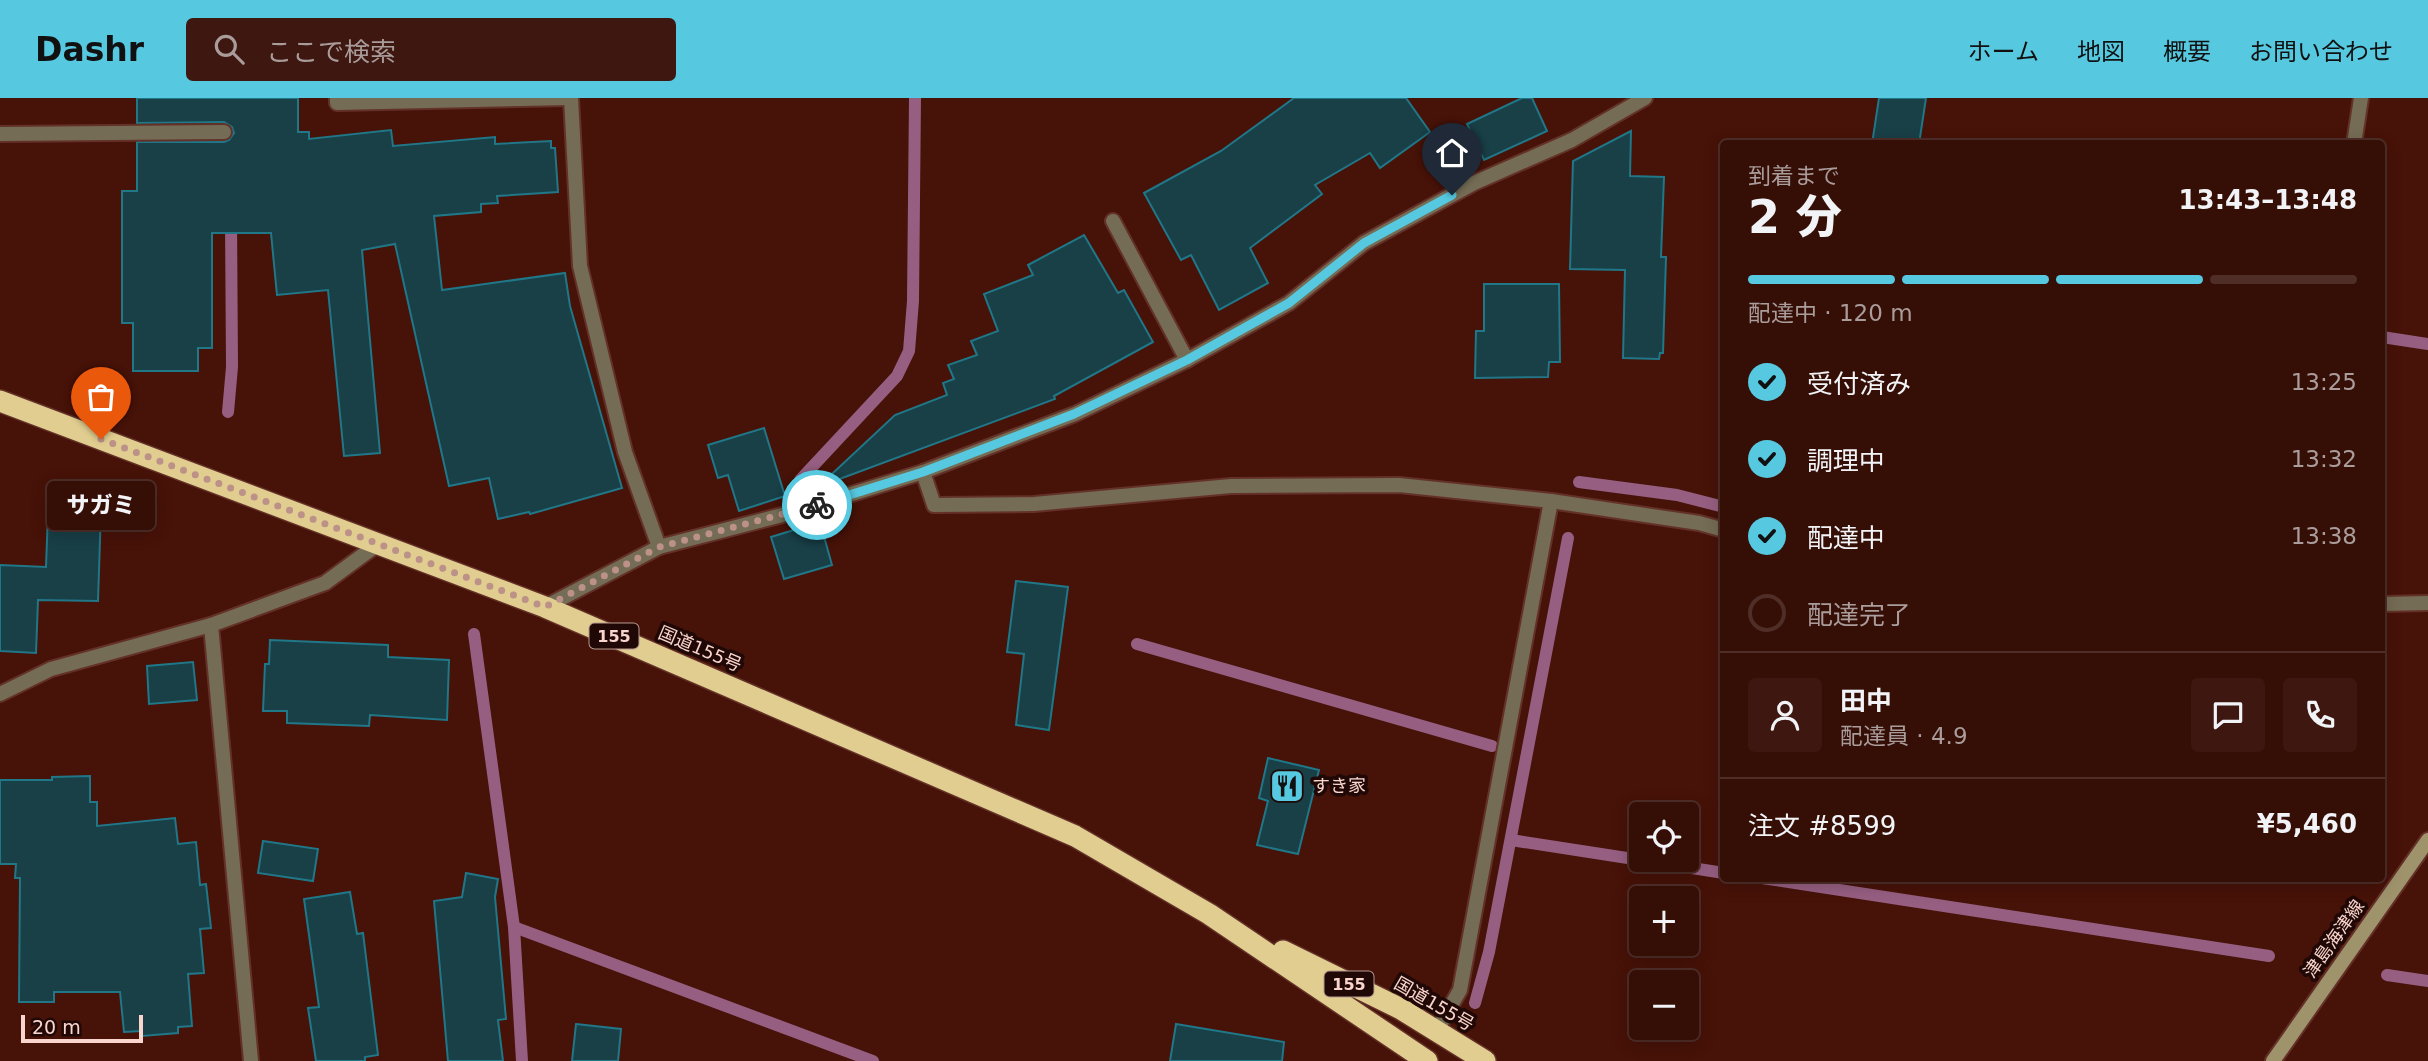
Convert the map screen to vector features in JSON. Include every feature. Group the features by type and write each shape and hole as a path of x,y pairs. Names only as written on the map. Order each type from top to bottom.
{"highway":[{"name":"国道155号","path":"0,401 545,607 1076,836 1209,914 1427,1061"},
{"name":"国道155号","path":"1209,914 1401,1009 1485,1061"}],"main road":[{"name":"津島海津線","path":"2273,1061 2428,840"}],"street":[{"path":"337,98 337,103 570,98 580,265 625,452 659,547"},
{"path":"545,607 659,547 790,513 923,472 1074,414 1187,360 1289,303 1364,243 1474,183 1572,140 1644,98"},
{"path":"2355,140 2361,98"},
{"path":"0,134 224,132"},
{"path":"1113,221 1187,360"},
{"path":"923,472 934,505 1034,504 1231,486 1399,485 1551,501 1699,523 1720,529"},
{"path":"1437,1030 1460,989 1551,501"},
{"path":"0,694 51,669 211,625 325,583 378,544"},
{"path":"2385,604 2428,603"},
{"path":"211,625 251,1061"}],"building":[{"path":"137,98 298,98 298,132 309,132 309,139 391,130 393,146 495,137 495,144 551,141 551,148 555,148 558,192 497,196 498,203 481,204 481,212 434,216 442,290 565,273 570,306 622,488 530,514 529,512 498,519 489,478 449,486 395,244 362,250 380,453 344,456 328,290 277,295 271,233 212,233 212,348 198,348 198,371 133,371 133,323 122,323 122,191 137,191 137,142 224,142 234,133 232,127 224,122 137,123"},
{"path":"1294,98 1406,98 1430,132 1380,168 1370,153 1315,185 1322,194 1250,248 1268,283 1219,310 1191,255 1181,260 1144,193 1221,151"},
{"path":"1522,98 1532,98 1547,131 1484,160 1467,124"},
{"path":"1879,98 1926,98 1920,140 1873,140"},
{"path":"1631,131 1630,176 1664,177 1661,257 1666,257 1663,353 1660,353 1659,359 1623,358 1625,270 1570,269 1573,161"},
{"path":"1084,235 1118,293 1124,290 1153,342 1054,396 1055,399 818,487 895,415 947,395 943,383 954,379 948,365 977,355 971,341 998,331 984,294 1033,275 1028,265"},
{"path":"1484,284 1559,284 1560,362 1549,362 1548,377 1475,378 1476,331 1484,331"},
{"path":"764,428 785,496 739,511 728,475 718,478 708,445"},
{"path":"57,508 101,509 98,601 38,600 36,653 0,651 0,565 46,567 48,514 57,514"},
{"path":"820,522 832,565 784,579 771,537"},
{"path":"1016,581 1068,587 1049,730 1016,725 1024,654 1007,652"},
{"path":"270,640 388,645 388,657 449,660 447,720 370,715 369,726 287,723 287,711 263,711 265,664 269,664"},
{"path":"193,662 197,700 149,704 147,666"},
{"path":"1268,758 1319,770 1298,854 1257,845 1268,801 1259,798"},
{"path":"90,776 90,802 97,802 97,826 175,818 178,844 196,842 200,885 206,884 211,928 200,929 204,973 188,974 192,1026 178,1027 178,1033 142,1036 142,1031 124,1032 120,992 54,992 54,1002 19,1002 20,878 15,878 16,864 0,864 0,780 52,780 52,777"},
{"path":"263,841 318,849 313,881 258,873"},
{"path":"466,873 498,879 495,897 506,1019 498,1020 503,1061 448,1061 434,901 462,897"},
{"path":"350,892 357,934 363,933 378,1055 365,1057 365,1061 316,1061 308,1008 319,1007 304,899"},
{"path":"576,1024 621,1029 618,1061 572,1061"},
{"path":"1176,1024 1284,1042 1282,1061 1170,1061"}],"waterway":[{"path":"230,98 230,153"},
{"path":"800,480 897,376 909,351 913,301 915,98"},
{"path":"228,412 232,367 231,217"},
{"path":"2385,337 2428,344"},
{"path":"1579,482 1677,495 1720,506"},
{"path":"1475,1003 1489,952 1568,538"},
{"path":"474,634 514,927 522,1061"},
{"path":"1137,644 1492,746"},
{"path":"1511,840 1720,872"},
{"path":"1788,882 2269,956"},
{"path":"514,927 873,1061"},
{"path":"2387,975 2428,981"}],"way so far":[{"path":"101,439 545,607 659,547 817,505"}],"place":[{"name":"サガミ","path":"101,439"},
{"name":"すき家","path":"1287,786"}],"route":[{"path":"817,505 923,472 1074,414 1187,360 1289,303 1364,243 1452,195"}]}
